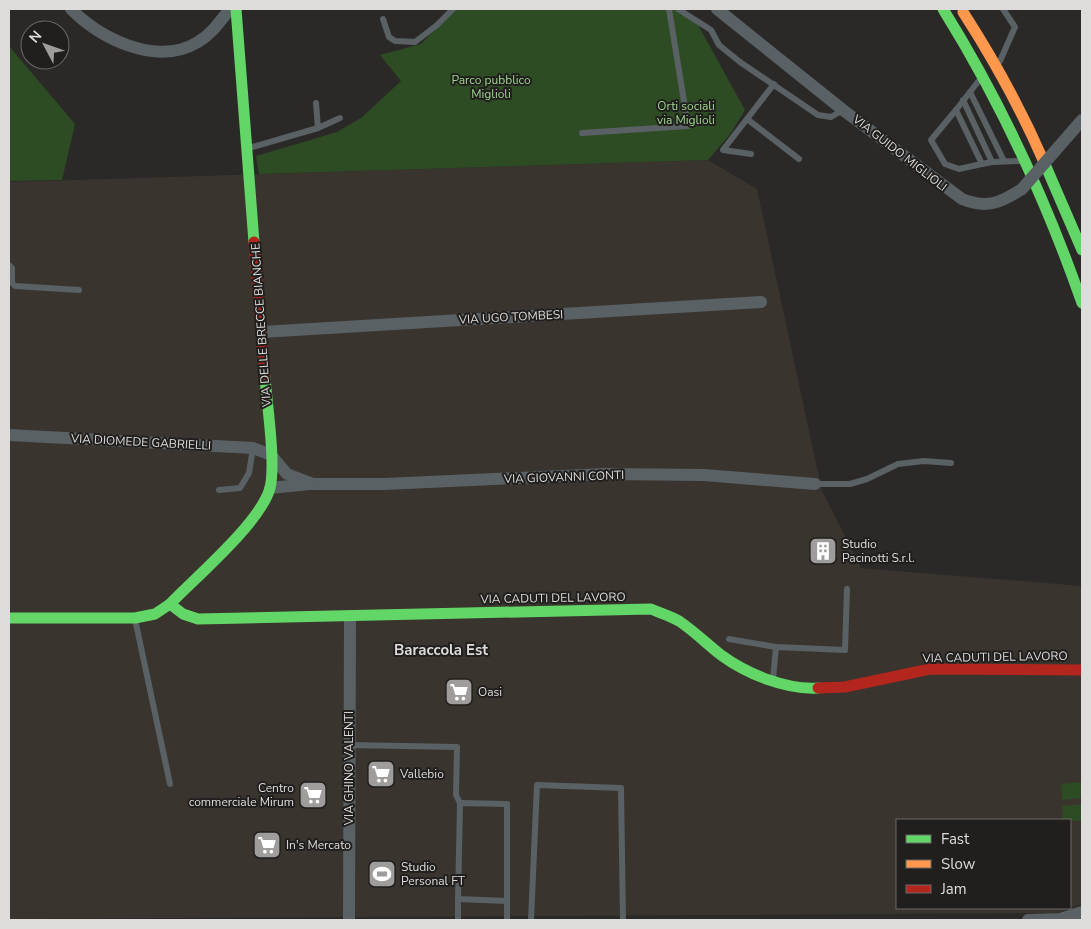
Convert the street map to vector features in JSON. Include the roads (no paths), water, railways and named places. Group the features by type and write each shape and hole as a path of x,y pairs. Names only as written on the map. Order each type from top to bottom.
{"main road":[{"name":"VIA DELLE BRECCE BIANCHE","path":"170,604 257,516 270,488 271,455 236,9"},
{"path":"943,9 983,75 1024,160 1067,257 1082,303"},
{"path":"961,9 997,66 1027,122 1082,250"},
{"path":"9,618 135,618 155,614 170,604"},
{"name":"VIA CADUTI DEL LAVORO","path":"170,604 183,614 198,619 651,609 678,620 723,656 773,681 804,689 845,687 930,669 1082,670"}],"street":[{"path":"71,9 102,34 133,47 150,51 173,51 197,43 212,32 230,9"},
{"name":"VIA GUIDO MIGLIOLI","path":"717,9 843,110 962,199 976,205 1004,200 1022,188 1082,120"},
{"name":"VIA UGO TOMBESI","path":"262,332 760,302"},
{"name":"VIA DIOMEDE GABRIELLI","path":"9,435 253,448 271,455"},
{"name":"VIA GIOVANNI CONTI","path":"271,455 287,474 313,484"},
{"name":"VIA GIOVANNI CONTI","path":"270,488 313,484 386,484 606,474 704,475 815,484"},
{"name":"VIA GHINO VALENTI","path":"349,920 350,616"},
{"path":"1028,920 1060,919 1082,912"}],"lane":[{"path":"383,19 389,37 395,41 415,42 438,25 452,9"},
{"path":"582,133 688,126 669,9"},
{"path":"678,9 710,30 719,45 818,115 832,117 843,110"},
{"path":"997,66 1014,27 1003,9"},
{"path":"983,75 931,140 945,164 959,169 992,162 1024,160"},
{"path":"751,154 723,150 774,84"},
{"path":"970,92 1004,161"},
{"path":"963,100 992,162"},
{"path":"316,103 318,128"},
{"path":"956,110 982,164"},
{"path":"247,148 318,128 340,118"},
{"path":"747,119 799,159"},
{"path":"9,265 12,268 12,283 15,286 78,290"},
{"path":"219,490 240,488 249,474 253,448"},
{"path":"815,484 850,484 868,479 898,464 924,461 951,462"},
{"path":"729,639 776,647 845,650 848,589"},
{"path":"135,618 170,784"},
{"path":"773,681 776,647"},
{"path":"349,745 457,746 456,796 460,803 458,920"},
{"path":"531,920 537,785 622,788 623,920"},
{"path":"460,803 507,804 507,920"},
{"path":"458,899 507,901"}],"place":[{"name":"Studio Pacinotti S.r.l.","path":"823,551"},
{"name":"Oasi","path":"459,692"},
{"name":"Vallebio","path":"381,774"},
{"name":"Centro commerciale Mirum","path":"313,795"},
{"name":"In's Mercato","path":"267,845"},
{"name":"Studio Personal FT","path":"382,874"}],"district":[{"name":"Baraccola Est","path":"441,650"}],"park label":[{"name":"Parco pubblico Miglioli","path":"491,87"},
{"name":"Orti sociali via Miglioli","path":"686,113"}]}
